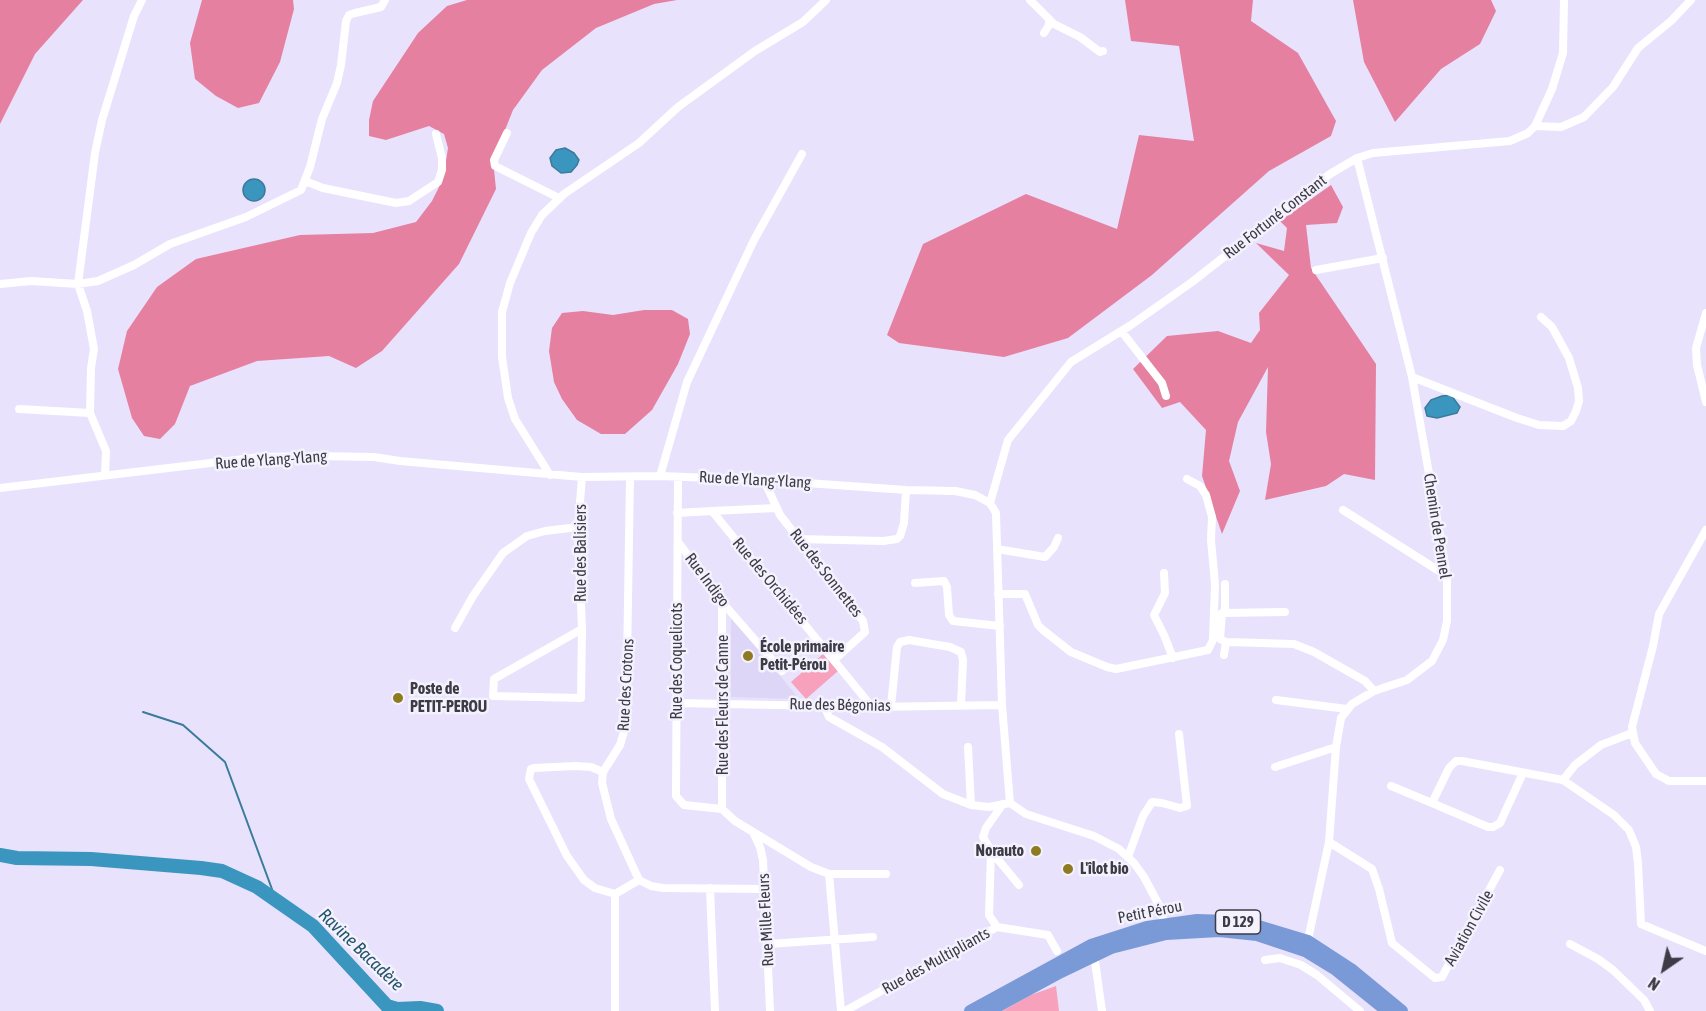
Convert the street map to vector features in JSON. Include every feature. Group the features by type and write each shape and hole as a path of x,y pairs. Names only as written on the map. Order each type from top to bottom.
{"highway":[{"name":"Petit Pérou","path":"970,1011 1093,950 1129,942 1165,929 1238,932 1306,946 1351,969 1402,1011"},
{"name":"Petit Pérou","path":"1306,946 1387,1011"},
{"name":"Petit Pérou","path":"989,1011 1093,950"}],"street":[{"path":"105,476 106,451 90,413 91,368 94,349 87,311 78,284 95,153 102,120 134,16 142,0"},
{"path":"0,284 32,281 78,284 98,280 134,265 170,244 246,217 301,190 310,167 322,119 339,74 346,21 349,15 355,12 381,7 385,0"},
{"path":"550,475 515,419 508,398 502,357 502,312 510,283 531,233 542,215 559,198 639,143 678,107 755,51 803,22 826,0"},
{"path":"1030,0 1049,20 1080,37 1100,52 1103,51"},
{"path":"1564,0 1563,53 1552,89 1535,126 1561,127 1584,117 1613,87 1638,48 1671,21 1691,0"},
{"path":"1044,33 1049,20"},
{"name":"Rue Fortuné Constant","path":"990,502 1005,446 1012,434 1071,362 1122,332 1192,282 1330,174 1357,158 1389,150 1510,141 1528,133 1535,126"},
{"path":"507,133 494,160 495,166 559,198"},
{"path":"305,181 323,188 396,203 409,201 438,182 442,170 442,158 436,134"},
{"path":"660,476 687,382 754,240 802,154"},
{"name":"Chemin de Pennel","path":"1347,709 1374,692 1407,680 1432,661 1443,640 1447,621 1447,576 1412,377 1357,158"},
{"path":"1316,270 1383,258"},
{"path":"1706,313 1697,339 1696,355 1706,402"},
{"path":"1412,377 1517,418 1539,425 1563,426 1571,421 1576,411 1579,401 1578,388 1569,358 1552,327 1541,316"},
{"path":"1122,332 1162,383 1166,396"},
{"path":"1696,355 1706,357"},
{"path":"19,409 90,413"},
{"name":"Rue de Ylang-Ylang","path":"0,488 261,457 374,457 582,477 660,476 764,480 967,492 990,502"},
{"name":"Rue des Balisiers","path":"582,477 578,527 582,628 581,698 493,696 494,679 582,628"},
{"name":"Rue des Crotons","path":"603,772 620,745 626,725 630,477"},
{"name":"Rue des Coquelicots","path":"678,477 678,799 684,805 722,809"},
{"path":"998,594 1025,594 1042,630 1071,652 1098,665 1116,669 1208,650 1214,640 1215,584 1211,540 1212,517 1206,495 1200,486 1187,479"},
{"name":"Rue des Sonnettes","path":"764,480 776,508 859,615 865,627 865,632 858,640 835,659"},
{"path":"798,539 883,541 897,538 900,536 904,523 906,490"},
{"path":"990,502 996,513 1007,804 984,831 985,842 1019,885"},
{"path":"677,513 776,508"},
{"path":"1343,510 1447,576"},
{"name":"Rue des Orchidées","path":"712,511 872,707"},
{"path":"455,628 473,596 503,553 527,536 578,527"},
{"path":"1706,530 1659,614 1632,727 1640,753 1656,774 1669,781 1706,781"},
{"path":"997,549 1045,557 1058,538"},
{"name":"Rue Indigo","path":"679,542 722,602 782,671"},
{"path":"1164,573 1165,593 1154,615 1173,658"},
{"path":"915,583 944,581 947,587 949,615 953,621 1000,626"},
{"path":"1225,584 1225,612"},
{"name":"Rue des Fleurs de Canne","path":"722,602 722,809"},
{"path":"1285,612 1225,612 1221,614 1220,639 1226,642 1294,644 1314,652 1365,681 1374,692"},
{"path":"891,706 897,647 900,642 909,640 950,647 961,652 963,660 961,705"},
{"path":"1224,655 1226,642"},
{"path":"1276,700 1347,709 1339,723 1329,842 1306,946"},
{"name":"Rue des Bégonias","path":"677,703 872,707 1002,705"},
{"path":"824,705 829,717 882,747 943,794 971,805 989,807 1007,804 1026,814 1112,844 1128,856 1144,877 1160,907 1165,929"},
{"path":"1563,780 1575,765 1601,745 1632,733"},
{"path":"1128,856 1143,816 1152,802 1162,802 1180,808 1187,806 1179,734"},
{"path":"968,747 971,805"},
{"path":"1275,767 1336,747"},
{"path":"1432,803 1449,768 1456,761 1563,780 1614,815 1629,830 1636,847 1640,921 1644,926 1706,951"},
{"path":"639,880 615,894 595,888 580,876 567,856 529,779 531,769 575,766 591,767 603,772 603,792 611,819 639,880 651,886 663,888 765,889"},
{"path":"1391,786 1488,827 1493,827 1500,823 1523,773"},
{"path":"722,809 735,821 811,867 829,874 886,874"},
{"name":"Rue Mille Fleurs","path":"753,832 762,854 770,1011"},
{"name":"Aviation Civile","path":"1329,842 1372,869 1392,943 1435,978 1442,977 1500,870"},
{"path":"991,851 989,915 997,927"},
{"path":"829,874 843,1011"},
{"path":"710,888 715,1011"},
{"path":"615,894 615,1011"},
{"name":"Rue des Multipliants","path":"843,1011 997,927 1048,935 1057,951"},
{"path":"768,944 873,937"},
{"path":"1570,944 1613,970 1644,1000 1650,1011"},
{"path":"1093,950 1102,1011"},
{"path":"1265,960 1280,957 1301,965 1317,975 1360,1011"}],"shaded area":[{"path":"0,0 83,0 35,54 0,124"},
{"path":"202,0 293,0 294,9 280,62 259,103 238,108 216,96 195,79 190,43"},
{"path":"467,0 677,0 654,4 596,28 542,70 513,110 493,160 496,189 459,264 382,351 356,368 329,356 257,361 190,386 175,424 160,439 144,436 132,418 118,369 127,331 157,287 196,259 300,235 373,233 416,222 432,201 443,179 448,148 444,134 429,126 386,140 369,136 369,120 373,101 418,33 447,6"},
{"path":"1125,0 1253,0 1251,21 1298,53 1336,121 1331,136 1269,171 1152,275 1068,338 1004,357 899,343 887,335 923,244 1026,194 1117,229 1139,135 1194,141 1179,46 1131,41"},
{"path":"1353,0 1491,0 1496,11 1480,44 1441,69 1395,122 1364,62"},
{"path":"1331,185 1343,207 1337,223 1306,225 1311,268 1376,364 1375,480 1344,474 1326,486 1265,500 1271,464 1266,432 1268,367 1238,422 1229,461 1240,491 1222,534 1202,476 1206,430 1180,402 1162,408 1133,369 1167,336 1218,331 1251,343 1260,330 1259,313 1289,275 1256,243 1284,251 1287,228 1280,221"},
{"path":"644,310 672,310 688,319 690,334 678,364 652,410 625,434 601,434 577,420 562,399 554,382 549,351 552,328 562,313 583,311 613,315"},
{"name":"École primaire Petit-Pérou","path":"731,616 799,699 731,697"},
{"path":"823,654 838,671 806,699 791,682"},
{"path":"1056,986 1059,1011 1002,1011 1031,995"}],"water":[{"path":"565,148 574,153 579,160 571,172 561,173 552,166 550,158 556,150"},
{"path":"254,179 262,182 265,190 262,198 254,201 246,198 243,190 246,182"},
{"path":"1451,395 1460,407 1457,413 1437,418 1427,416 1425,408 1431,400"}],"waterway":[{"path":"143,712 183,725 225,762 276,900"},
{"name":"Ravine Bacadère","path":"0,855 17,858 91,859 222,871 257,887 313,926 387,1006 397,1009 420,1008 437,1011"}],"place":[{"name":"École primaire Petit-Pérou","path":"748,656"},
{"name":"Poste de PETIT-PEROU","path":"398,698"},
{"name":"Norauto","path":"1036,851"},
{"name":"L'îlot bio","path":"1068,869"}]}
